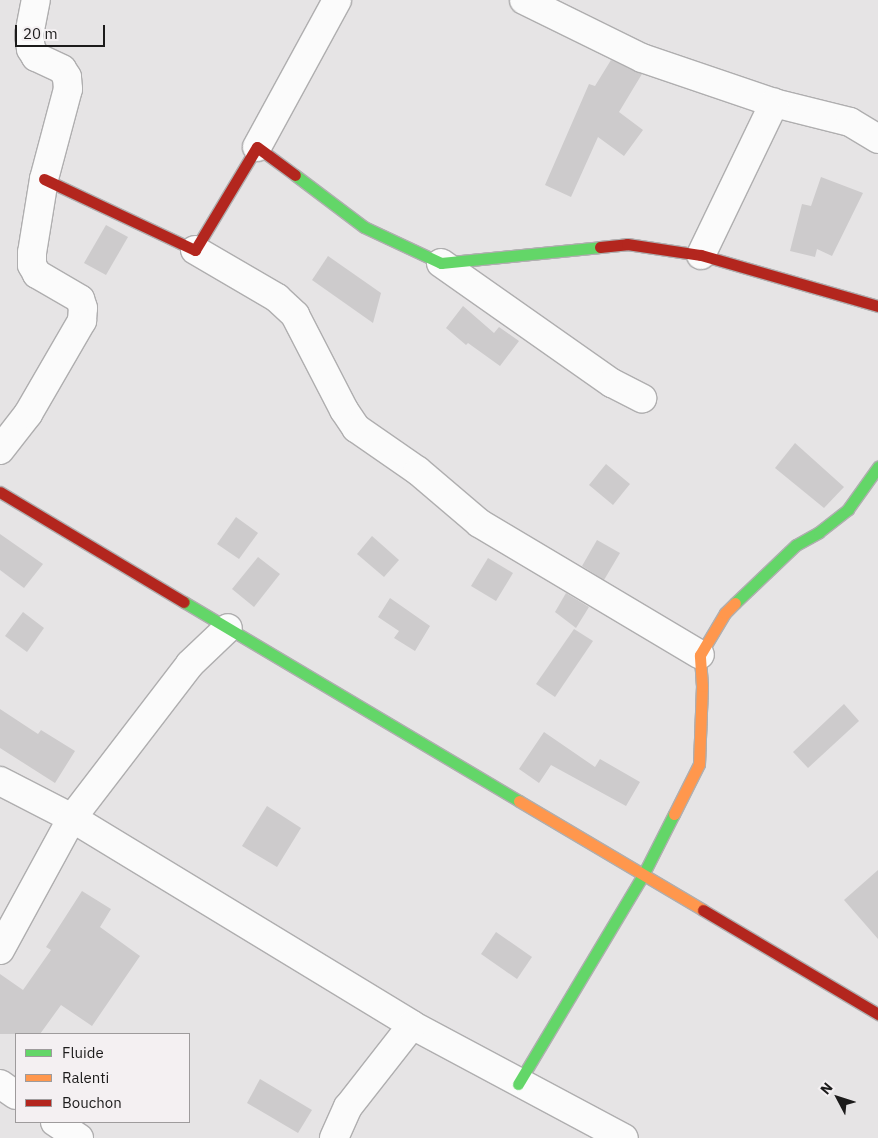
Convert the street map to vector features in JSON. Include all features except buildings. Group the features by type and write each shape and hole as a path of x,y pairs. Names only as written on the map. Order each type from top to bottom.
{"street":[{"path":"0,450 28,414 82,321 84,308 80,299 37,274 32,265 32,253 44,179 68,89 67,77 62,69 36,57 31,49 29,35 36,0"},
{"path":"195,250 257,147 337,0"},
{"path":"524,0 642,58 774,103 850,122 878,140"},
{"path":"701,255 774,103"},
{"path":"257,147 364,227 441,263 612,383 642,398"},
{"path":"44,179 195,250 277,298 295,315 344,410 356,428 418,471 478,523 700,655"},
{"path":"441,263 627,244 701,255 789,282 878,306"},
{"path":"518,1084 643,875 699,764 702,686 700,655 725,613 796,545 819,532 848,509 878,468"},
{"path":"0,492 878,1014"},
{"path":"0,950 72,818 190,664 228,628"},
{"path":"0,781 72,818 412,1026 518,1084 624,1138"},
{"path":"334,1138 348,1107 412,1026"},
{"path":"0,1084 15,1094"},
{"path":"57,1123 79,1138"}],"traffic: fast":[{"path":"295,175 364,227 441,263 600,247"},
{"path":"735,603 796,545 819,532 848,509 878,467"},
{"path":"184,602 519,801"},
{"path":"518,1084 643,875 674,814"}],"traffic: slow":[{"path":"674,814 699,764 702,686 700,655 725,613 735,603"},
{"path":"519,801 703,910"}],"traffic: jam":[{"path":"44,179 195,250 257,147 295,175"},
{"path":"600,247 627,244 701,255 878,306"},
{"path":"0,492 184,602"},
{"path":"703,910 878,1014"}]}
